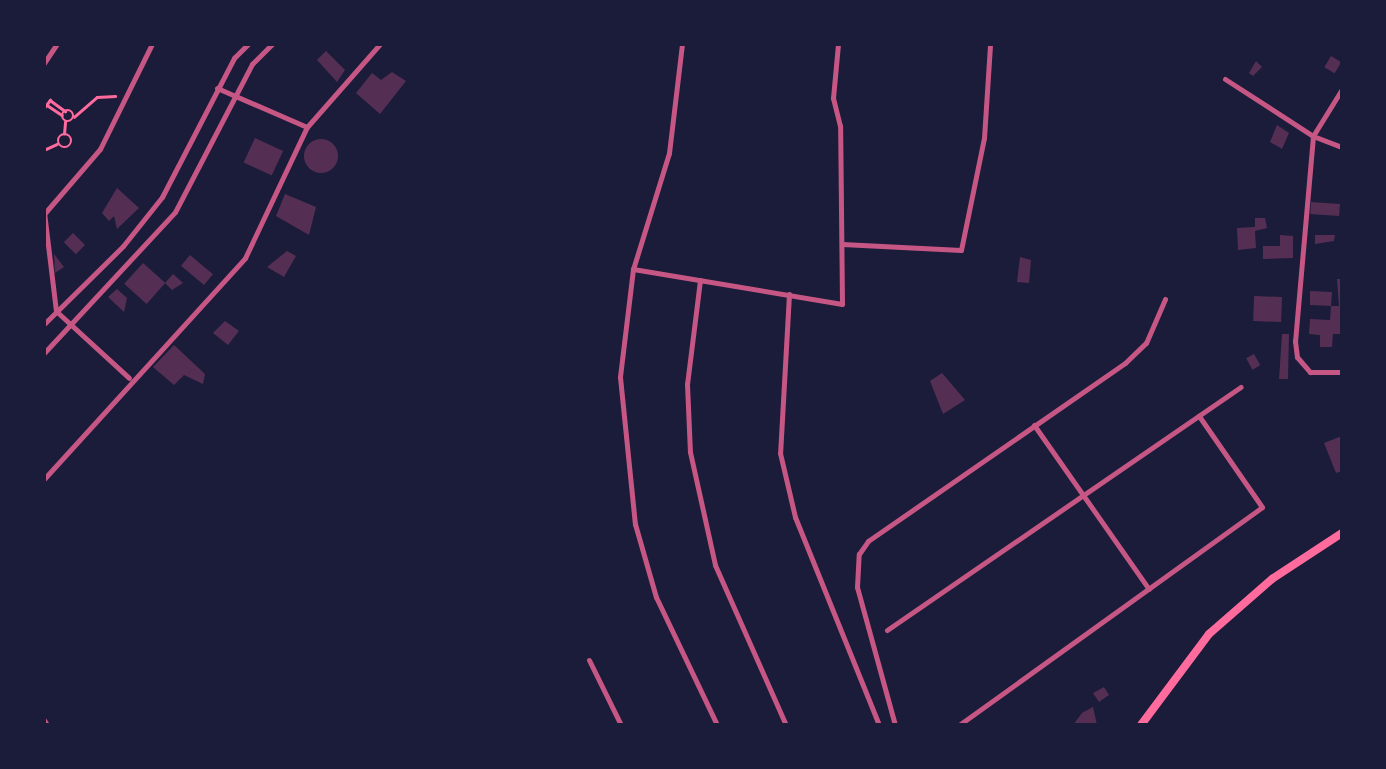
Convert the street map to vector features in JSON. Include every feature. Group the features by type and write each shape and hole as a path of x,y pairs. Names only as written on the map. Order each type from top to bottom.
{"main road":[{"path":"1141,725 1209,634 1272,579 1342,533"}],"street":[{"path":"44,64 57,44"},
{"path":"130,378 56,311 44,212 100,149 152,44"},
{"path":"44,324 123,246 162,197 217,89 248,44"},
{"path":"44,353 175,212 235,97 272,44"},
{"path":"44,479 130,378 245,258 307,127 380,44"},
{"path":"682,44 669,153 633,269 620,377 635,523 656,597 717,725"},
{"path":"633,269 842,304 840,126 834,98 838,44"},
{"path":"842,244 961,250 984,138 990,44"},
{"path":"1225,79 1313,136 1342,146"},
{"path":"217,89 307,127"},
{"path":"1342,89 1313,136 1295,341 1297,358 1310,372 1342,372"},
{"path":"700,280 687,384 690,452 716,565 786,725"},
{"path":"789,294 780,453 795,517 879,725"},
{"path":"895,725 857,587 859,554 1146,343 1165,299"},
{"path":"887,630 1241,387"},
{"path":"959,725 1262,507 1199,416"},
{"path":"1034,425 1149,589"},
{"path":"589,660 621,725"},
{"path":"44,720 47,725"}],"path":[{"path":"65,122 97,97 126,96"},
{"path":"45,107 50,100 63,113 74,117"},
{"path":"58,144 64,134 63,113"},
{"path":"44,150 58,144 70,146 64,134"}],"building":[{"path":"326,51 345,70 337,82 317,60"},
{"path":"1331,56 1341,62 1335,73 1324,67"},
{"path":"1256,61 1262,67 1253,76 1249,73"},
{"path":"392,72 406,81 380,114 356,93 372,73 381,80"},
{"path":"1277,125 1289,133 1282,149 1270,142"},
{"path":"255,138 283,151 272,176 244,162"},
{"path":"321,139 333,144 338,156 333,168 321,173 309,168 304,156 309,144"},
{"path":"117,188 139,208 117,229 114,216 109,221 102,213"},
{"path":"285,194 316,207 309,235 276,216"},
{"path":"1311,202 1340,204 1339,216 1310,214"},
{"path":"1255,218 1265,218 1267,228 1255,231 1256,248 1238,250 1237,228 1255,227"},
{"path":"73,233 85,245 76,254 64,242"},
{"path":"1280,235 1293,236 1293,258 1263,259 1263,246 1280,246"},
{"path":"1315,235 1335,235 1334,241 1315,244"},
{"path":"287,251 296,256 284,277 267,267"},
{"path":"54,254 64,267 55,273"},
{"path":"190,255 213,274 204,285 181,266"},
{"path":"1020,257 1031,260 1029,283 1017,282"},
{"path":"143,263 165,283 147,304 124,284"},
{"path":"173,274 183,283 172,290 165,283"},
{"path":"1337,279 1342,279 1342,334 1333,334 1332,347 1320,347 1320,335 1309,334 1310,319 1330,320 1331,306 1339,306"},
{"path":"117,289 127,298 124,312 108,297"},
{"path":"1310,291 1332,292 1331,306 1310,305"},
{"path":"1254,296 1282,297 1281,322 1253,321"},
{"path":"225,321 239,331 228,345 213,333"},
{"path":"1282,334 1289,334 1288,379 1279,379"},
{"path":"174,345 205,374 203,384 184,375 174,385 153,367"},
{"path":"1254,354 1260,365 1252,370 1246,358"},
{"path":"942,373 965,400 943,414 930,381"},
{"path":"1342,436 1342,471 1336,473 1324,443"},
{"path":"1104,687 1109,695 1099,702 1093,693"},
{"path":"1093,707 1097,725 1073,725 1082,713"}]}
